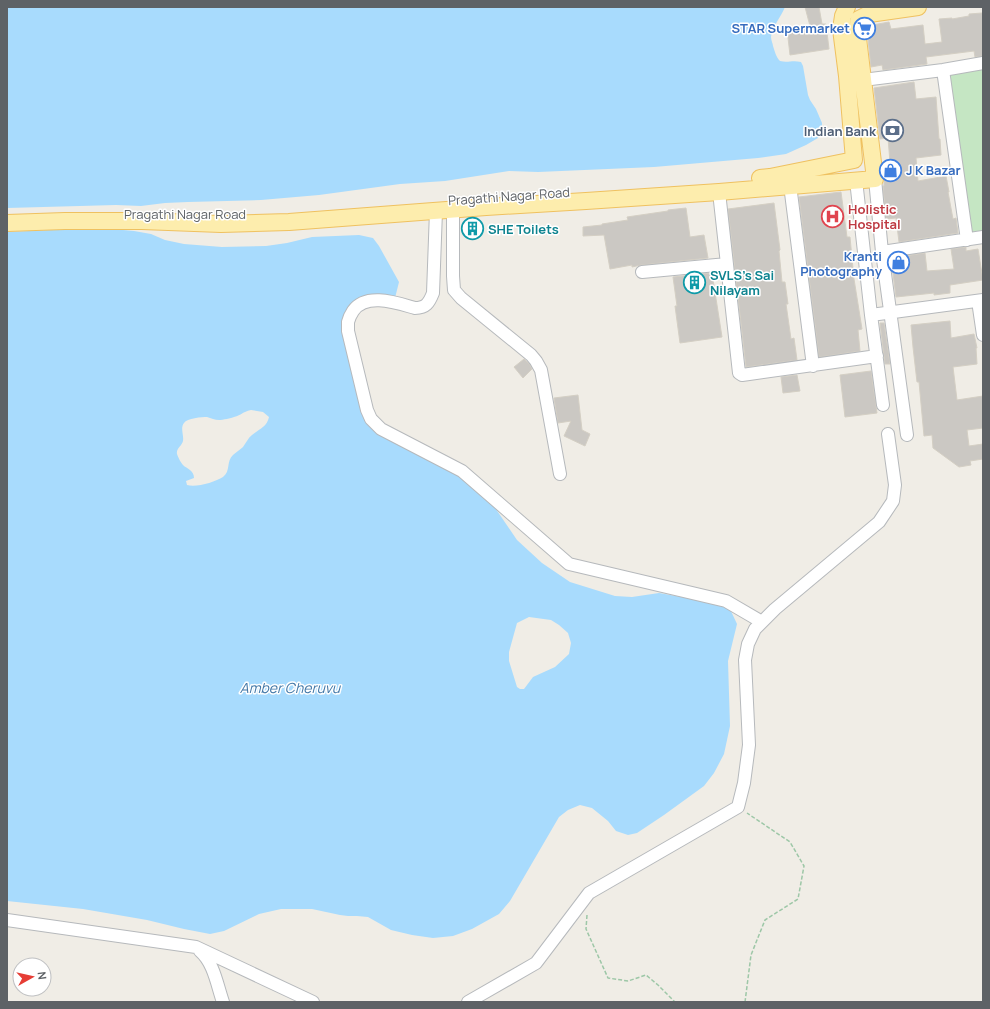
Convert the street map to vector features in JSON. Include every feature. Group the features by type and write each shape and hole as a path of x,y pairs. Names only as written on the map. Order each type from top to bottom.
{"main road":[{"path":"847,7 843,16 841,29 847,76 856,180"},
{"path":"875,179 857,30 859,18 870,14 918,7"},
{"name":"Pragathi Nagar Road","path":"7,215 74,216 137,214 198,216 288,212 770,177 854,160 872,159"},
{"name":"Pragathi Nagar Road","path":"7,223 65,221 142,221 212,224 289,222 453,210 486,206 719,192 875,179"}],"street":[{"path":"847,7 859,18"},
{"path":"863,80 943,70 983,63"},
{"path":"943,70 967,240"},
{"path":"875,179 882,252 907,435"},
{"path":"856,180 883,405"},
{"path":"790,186 813,366"},
{"path":"719,192 739,373 742,375 877,356"},
{"path":"453,210 452,276 454,290 461,298 531,355 536,361 541,370 560,474"},
{"path":"436,211 433,293 431,300 426,306 415,308 384,300 374,300 357,305 348,320 348,331 367,410 371,419 381,429 462,470 569,564 726,601 762,622"},
{"path":"882,252 983,237"},
{"path":"642,272 727,264"},
{"path":"871,315 981,301 983,335"},
{"path":"468,1002 536,963 589,893 738,807 744,783 749,745 745,660 748,644 755,629 775,609 879,522 893,501 895,485 888,434"},
{"path":"7,920 196,947 313,1002"},
{"path":"196,947 206,956 218,982 223,1002"}],"path":[{"path":"738,807 790,842 804,866 798,899 766,920 751,955 745,1002"},
{"path":"587,915 586,929 608,978 628,981 646,975 675,1002"}],"green space":[{"path":"983,68 983,231 969,233 948,73"}],"water":[{"path":"7,7 785,7 772,33 771,38 773,46 780,61 801,62 808,95 822,123 822,131 818,138 786,154 758,158 654,167 538,172 509,171 445,181 400,184 319,195 261,200 165,203 141,206 116,205 7,208"},
{"name":"Amber Cheruvu","path":"112,229 134,231 151,234 165,240 184,244 222,247 266,246 312,237 359,235 373,238 399,282 395,298 383,298 345,320 363,411 460,473 475,491 487,496 517,540 542,563 570,582 615,596 632,597 659,593 704,601 730,609 737,624 728,661 730,726 724,754 714,773 704,786 637,833 628,835 616,831 608,821 592,808 580,805 568,810 559,817 510,901 499,914 472,929 453,936 433,938 412,935 391,930 368,917 340,915 312,909 281,909 259,914 224,931 210,934 147,920 83,909 7,901 7,232","holes":["251,410 263,412 269,417 268,420 265,426 251,436 243,447 231,457 225,475 210,483 195,486 187,485 186,481 194,478 194,475 192,471 182,464 177,454 177,450 183,441 182,427 184,423 191,419 202,417 218,420 225,419","529,617 551,620 568,633 571,643 569,654 555,667 533,677 524,689 520,689 517,687 509,661 509,652 517,623"]}],"building":[{"path":"805,7 819,7 822,24 826,24 829,49 790,55 787,29 810,26"},
{"path":"982,13 983,56 975,57 974,51 926,57 927,64 883,70 882,65 871,67 867,26 889,22 891,29 923,25 925,44 942,42 939,19 952,19 969,16 969,14"},
{"path":"914,82 916,99 936,97 941,155 916,158 918,181 946,176 953,219 956,218 958,233 899,242 896,218 886,219 883,186 883,163 890,162 888,138 880,139 874,88"},
{"path":"841,192 847,237 850,237 854,279 862,329 858,330 860,351 819,357 799,197"},
{"path":"774,203 780,250 782,282 785,282 788,304 786,304 791,339 794,338 797,360 746,367 728,209"},
{"path":"686,208 690,237 704,235 708,258 632,267 632,265 610,269 604,235 583,236 583,227 628,220 627,217"},
{"name":"SHE Toilets","path":"479,224 479,233 464,233 464,225"},
{"path":"966,247 966,251 978,249 983,280 950,285 950,293 896,297 891,258 925,253 927,271 954,269 951,249"},
{"path":"712,273 722,337 680,343 673,277"},
{"path":"950,321 951,338 974,334 977,348 977,364 953,367 957,400 983,396 983,428 967,430 969,446 983,444 983,459 970,461 971,465 959,467 933,448 932,435 924,436 919,382 917,382 911,325"},
{"path":"880,323 884,323 890,364 885,364"},
{"path":"524,359 532,369 523,378 514,367"},
{"path":"871,371 877,413 845,417 840,375"},
{"path":"797,375 800,391 783,393 781,377"},
{"path":"578,395 582,430 590,434 585,446 564,436 571,421 558,423 554,398"}],"place":[{"name":"STAR Supermarket","path":"865,28"},
{"name":"Indian Bank","path":"892,131"},
{"name":"J K Bazar","path":"890,170"},
{"name":"Holistic Hospital","path":"833,216"},
{"name":"SHE Toilets","path":"472,229"},
{"name":"Kranti Photography","path":"898,263"},
{"name":"SVLS's Sai Nilayam","path":"694,282"}]}
